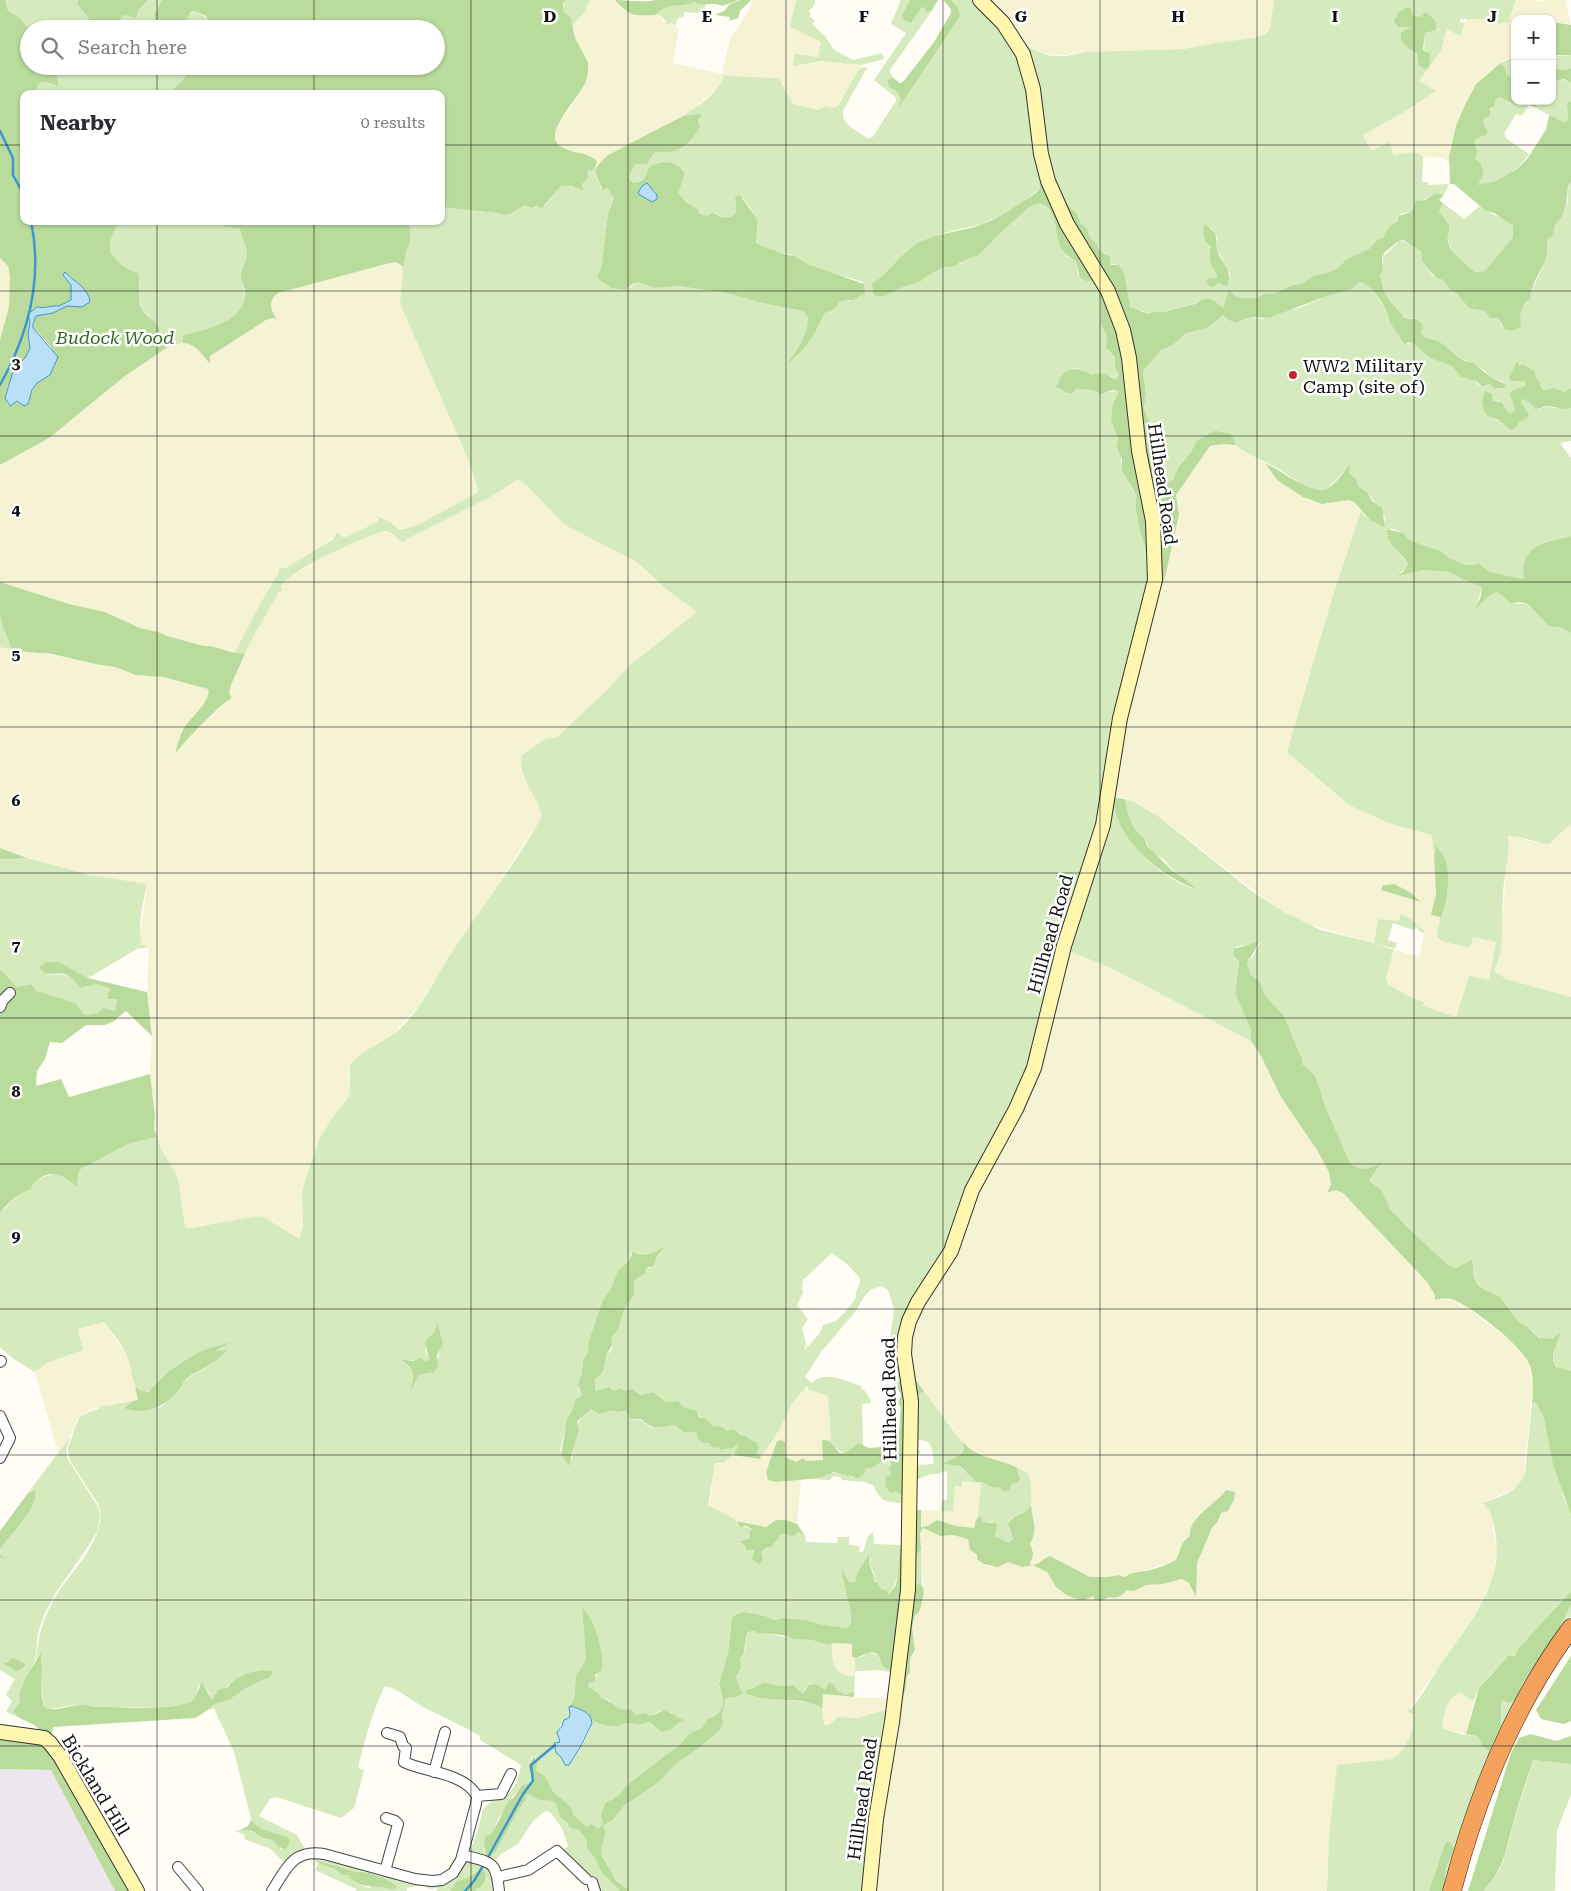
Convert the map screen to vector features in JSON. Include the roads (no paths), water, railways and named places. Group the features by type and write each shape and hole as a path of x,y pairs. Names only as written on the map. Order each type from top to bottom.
{"highway":[{"path":"1452,1891 1473,1820 1496,1763 1528,1697 1557,1647 1571,1628"}],"street":[{"name":"Hillhead Road","path":"869,1891 876,1819 893,1713 908,1590 911,1402 904,1354 905,1337 909,1321 918,1302 951,1251 972,1190 1016,1109 1034,1068 1064,946 1101,830 1120,718 1155,580 1153,521 1138,452 1129,358 1122,330 1108,291 1067,224 1049,185 1042,159 1033,89 1023,54 1003,24 980,0"},
{"path":"0,1007 3,1000 10,993"},
{"path":"0,1416 10,1438 0,1458"},
{"name":"Bickland Hill","path":"0,1732 41,1737 50,1743 60,1756 137,1891"},
{"path":"434,1772 445,1732"},
{"path":"272,1891 287,1866 308,1854 324,1854 420,1880 442,1880 453,1873 463,1855 477,1796 464,1783 404,1762 406,1748 403,1746 400,1737 387,1733"},
{"path":"477,1796 501,1794 511,1774"},
{"path":"385,1871 398,1824 395,1820 386,1818"},
{"path":"498,1877 528,1870 555,1848 591,1884"},
{"path":"463,1855 486,1862 494,1867 498,1877 499,1891"},
{"path":"178,1867 198,1891"}],"water":[{"path":"647,183 657,195 657,199 652,202 638,193 642,186"},
{"path":"65,272 84,289 90,302 82,307 67,306 53,313 36,316 33,328 58,357 50,375 37,383 32,390 28,404 24,406 17,401 10,406 5,398 14,368 25,358 30,348 28,334 30,322 28,314 37,307 59,306 71,300 71,285 63,275"},
{"path":"572,1706 587,1713 592,1723 569,1765 565,1765 561,1757 556,1753 554,1743 560,1742 557,1732 564,1720 569,1718 569,1707"}],"waterway":[{"path":"0,131 13,158 13,175 20,188"},
{"path":"0,385 18,346 30,306 35,264 32,225"},
{"path":"533,1781 531,1765 555,1745"},
{"path":"487,1859 523,1794 532,1782"},
{"path":"465,1891 474,1881 484,1864"}],"place":[{"name":"WW2 Military Camp (site of)","path":"1293,375"}],"park label":[{"name":"Budock Wood","path":"115,337"}]}
